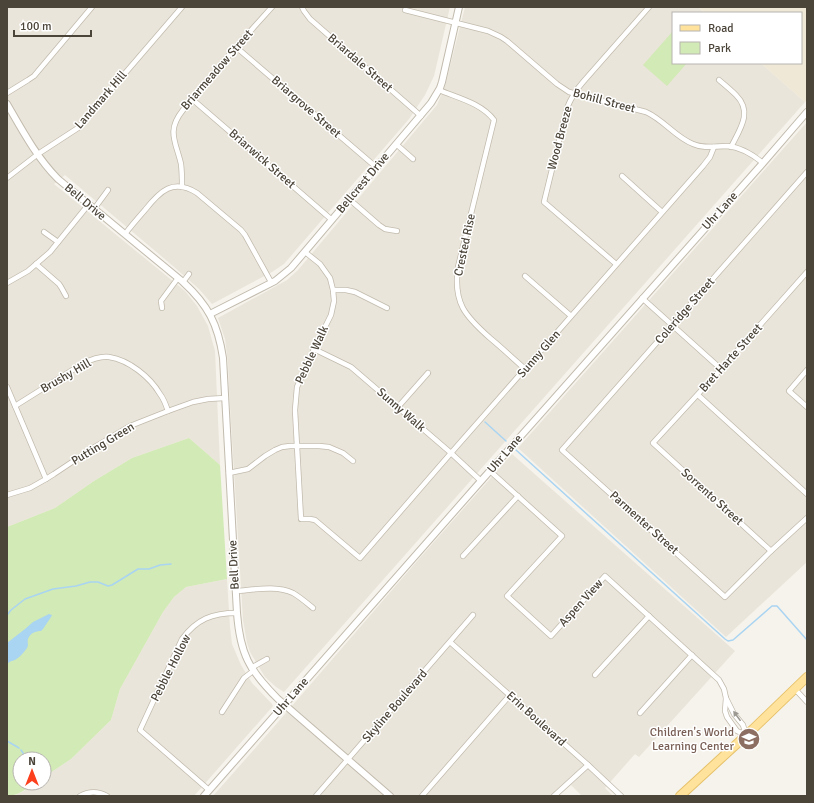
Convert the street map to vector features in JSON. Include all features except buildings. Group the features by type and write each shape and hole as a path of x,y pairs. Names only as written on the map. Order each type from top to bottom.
{"main road":[{"path":"680,796 807,678"}],"street":[{"path":"7,93 34,76 92,7"},
{"name":"Landmark Hill","path":"7,178 38,154 78,128 182,7"},
{"name":"Briarmeadow Street","path":"182,187 182,170 173,136 176,120 180,113 236,47 272,7"},
{"name":"Briardale Street","path":"302,7 310,19 421,116"},
{"name":"Bellcrest Drive","path":"210,314 287,272 432,103 439,90 459,7"},
{"name":"Wood Breeze","path":"616,264 544,202 566,108 583,82 649,7"},
{"name":"Bohill Street","path":"405,10 488,31 501,37 556,84 569,92 646,112 657,118 684,140 697,146 738,148 748,152 763,163"},
{"name":"Briargrove Street","path":"236,47 376,167"},
{"path":"719,80 736,96 744,108 744,120 731,147"},
{"name":"Crested Rise","path":"439,90 483,109 494,120 458,267 457,290 462,306 475,325 525,369"},
{"name":"Briarwick Street","path":"192,99 332,220"},
{"name":"Bell Drive","path":"7,104 45,166 91,207 180,280 201,300 215,323 223,358 235,591 239,636 245,655 252,669 262,683 278,699 390,796"},
{"name":"Uhr Lane","path":"204,796 807,112"},
{"path":"396,144 413,159"},
{"name":"Sunny Glen","path":"360,558 703,166 710,157 714,147"},
{"name":"Coleridge Street","path":"562,450 807,172"},
{"path":"622,176 662,212"},
{"path":"125,234 156,196 164,190 182,187 190,189 197,193 241,230 271,282"},
{"path":"7,283 18,277 50,252 108,190"},
{"path":"349,199 379,225 385,229 397,231"},
{"path":"44,232 58,242"},
{"name":"Pebble Walk","path":"305,252 316,260 330,278 334,301 331,315 297,387 295,403 301,519 315,520 360,558"},
{"path":"36,264 62,287 66,296"},
{"name":"Bret Harte Street","path":"653,443 698,395 807,272"},
{"path":"162,308 161,301 180,280 189,274"},
{"path":"525,276 571,316"},
{"path":"333,290 355,292 387,308"},
{"path":"642,298 721,369"},
{"name":"Sunny Walk","path":"314,349 352,368 451,453 481,481"},
{"name":"Brushy Hill","path":"15,406 87,362 108,357 125,362 139,371 157,389 164,400 168,411"},
{"path":"807,370 788,391 807,407"},
{"path":"398,408 428,373"},
{"path":"7,387 46,479"},
{"path":"698,395 807,494"},
{"name":"Putting Green","path":"7,495 30,488 130,426 201,400 225,398"},
{"name":"Sorrento Street","path":"653,443 771,551"},
{"path":"229,473 248,469 275,450 297,446 329,447 343,453 352,461"},
{"name":"Parmenter Street","path":"562,450 725,597 771,551"},
{"name":"Aspen View","path":"490,471 562,536 507,596 551,636 605,576 716,677 724,689 726,698 734,714 743,725 746,735"},
{"path":"463,556 518,496"},
{"path":"771,551 807,518"},
{"path":"235,591 274,589 284,590 302,598 313,608"},
{"name":"Pebble Hollow","path":"209,790 140,730 182,639 198,623 211,616 237,613"},
{"name":"Skyline Boulevard","path":"316,796 473,615"},
{"path":"595,675 649,616"},
{"name":"Erin Boulevard","path":"450,642 621,796"},
{"path":"640,712 692,655"},
{"path":"222,712 244,678 252,669 268,659"},
{"path":"795,689 807,702"},
{"path":"422,796 510,695"},
{"name":"Aspen View","path":"726,698 726,717 737,731 746,735"},
{"path":"554,796 588,765"},
{"path":"80,796 94,792 107,796"}],"shaded area":[{"path":"7,7 450,7 434,76 425,95 409,119 284,264 212,304 199,289 173,266 65,175 54,184 185,291 197,306 208,326 215,351 220,465 189,438 132,458 94,481 55,508 7,527"},
{"path":"465,7 698,7 704,12 672,12 672,64 762,64 805,102 284,692 265,677 250,652 247,643 243,620 228,363 225,339 218,318 287,280 298,270 437,105 445,86"},
{"path":"698,7 807,7 807,100 805,102 762,64 802,64 802,12 704,12"},
{"path":"807,122 807,562 726,637 518,448"},
{"path":"512,454 735,651 639,757 635,754 605,788 612,795 582,796 571,785 558,796 213,796 418,560"},
{"path":"227,579 232,644 241,665 252,683 273,706 194,796 13,796 24,791 52,791 52,772 71,759 111,720 120,689 163,612 174,597 186,587"}],"green space":[{"path":"672,32 672,64 686,64 667,86 643,65"},
{"path":"189,438 220,465 227,579 186,587 174,597 163,612 120,689 111,720 71,759 52,772 52,751 12,751 12,791 23,791 11,796 7,796 7,527 55,508 94,481 132,458"}],"water":[{"path":"49,614 52,615 43,629 30,635 28,647 23,653 17,659 7,664 7,643 33,622"}],"waterway":[{"path":"485,422 506,441"},
{"path":"516,450 728,641 733,640 772,606 777,606 807,640"},
{"path":"7,615 25,599 53,589 76,586 90,582 98,582 108,586 138,569 149,569 160,565 171,564"},
{"path":"7,741 19,748"}],"place":[{"name":"Children's World Learning Center","path":"749,739"}]}
